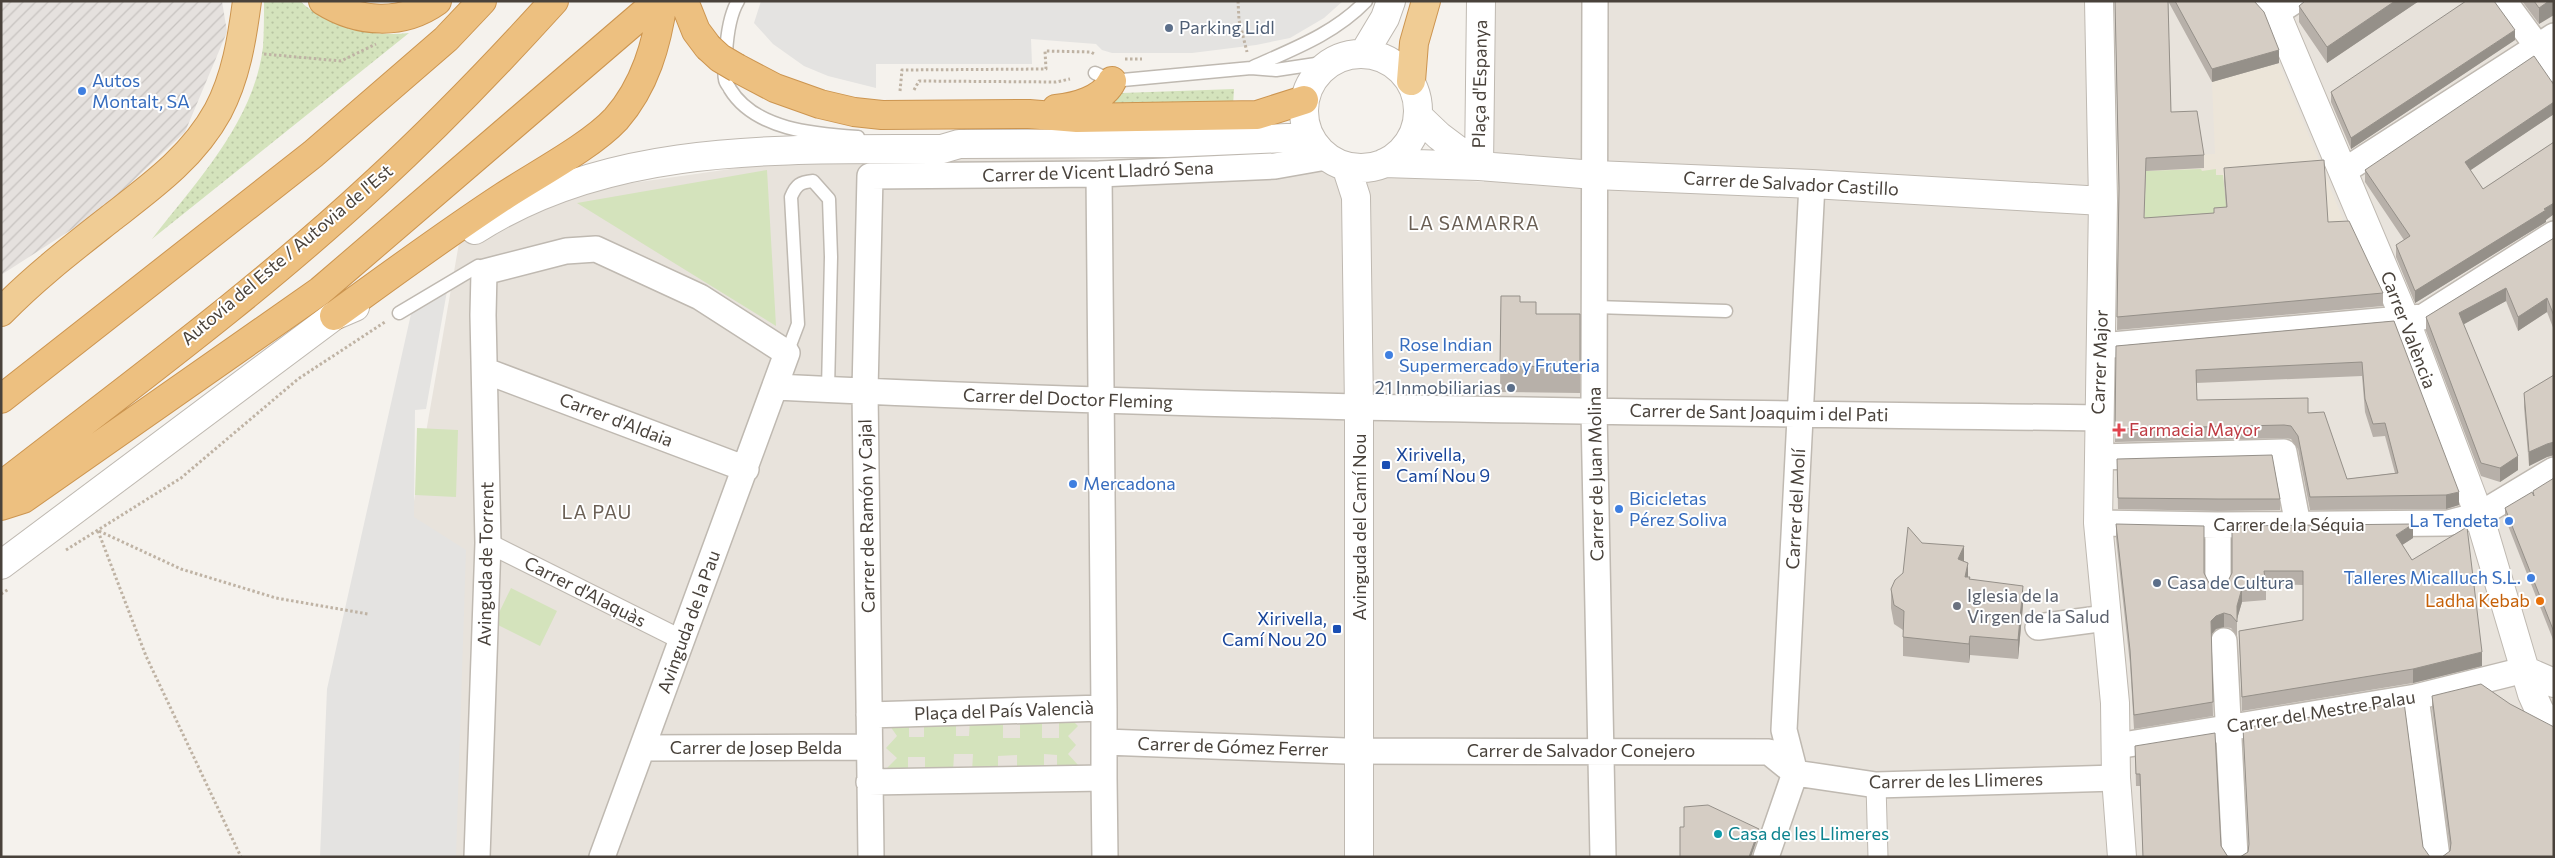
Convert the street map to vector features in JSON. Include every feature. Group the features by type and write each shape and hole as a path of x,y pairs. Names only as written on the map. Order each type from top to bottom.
{"highway":[{"path":"1,312 37,277 169,172 196,143 218,111 230,81 241,49 247,1"},
{"path":"323,1 347,13 381,19 412,14 437,1"},
{"path":"1,399 313,154 446,39 482,1"},
{"name":"Autovía del Este / Autovia de l'Est","path":"1,486 245,295 373,185 497,64 554,1"},
{"path":"1411,81 1414,43 1426,1"},
{"path":"667,10 696,31 708,47 720,58 737,68 784,91 820,104 854,112 882,115 1029,114 1078,118 1257,114 1304,100"},
{"path":"334,316 464,223 593,138 616,119 644,74 667,10"},
{"path":"1,506 23,499 320,292 667,10"},
{"path":"1029,114 1078,106 1108,89 1110,71"}],"street":[{"path":"1364,53 1385,18 1391,1"},
{"name":"Plaça d'Espanya","path":"1479,166 1481,1"},
{"name":"Carrer de Juan Molina","path":"1595,1 1594,410 1603,857"},
{"name":"Carrer Major","path":"2099,1 2104,201 2098,523 2115,703 2116,778 2122,857"},
{"path":"2504,1 2546,41 2554,69"},
{"name":"Carrer València","path":"2278,5 2405,319 2479,515 2524,670 2541,714 2554,722"},
{"path":"2344,172 2546,41"},
{"path":"1,565 334,316 365,302 500,214 548,191 597,174 646,164 740,153 942,149 959,144 1167,143 1327,154 1360,168 1379,165 1397,156 1407,145 1414,131 1418,116 1417,98 1411,81 1399,67 1382,57 1364,53 1346,55 1329,62 1317,72 1304,100 1304,119 1327,154 1356,198 1379,165"},
{"path":"1418,116 1439,136 1479,166"},
{"name":"Carrer de Vicent Lladró Sena","path":"870,176 1099,174 1275,166 1327,154"},
{"name":"Carrer de Salvador Castillo","path":"1379,165 1479,166 1595,175 1812,184 2104,201"},
{"path":"1099,174 1104,708"},
{"name":"Carrer de Ramón y Cajal","path":"870,176 865,391 871,857"},
{"name":"Carrer del Molí","path":"1795,773 1784,730 1812,184"},
{"name":"Avinguda del Camí Nou","path":"1356,198 1359,408 1360,751 1358,857"},
{"path":"2101,346 2423,317 2554,234"},
{"path":"484,272 566,251 596,249 700,297 787,353"},
{"name":"Avinguda de Torrent","path":"477,857 488,543 486,371 483,315 484,272"},
{"name":"Avinguda de la Pau","path":"602,857 787,353"},
{"name":"Carrer d'Aldaia","path":"486,371 746,469"},
{"name":"Carrer del Doctor Fleming","path":"776,387 1101,401 1359,408"},
{"name":"Carrer de Sant Joaquim i del Pati","path":"1359,408 2099,418"},
{"path":"2099,457 2284,452 2298,525"},
{"name":"Carrer de la Séquia","path":"2098,523 2218,525 2448,524 2479,515 2554,470"},
{"path":"2218,525 2218,586"},
{"name":"Carrer d'Alaquàs","path":"488,543 682,640"},
{"path":"2038,626 2106,618"},
{"path":"2224,641 2235,857"},
{"path":"2524,670 2554,683"},
{"name":"Carrer del Mestre Palau","path":"2117,746 2416,697 2524,670"},
{"path":"2416,697 2438,857"},
{"name":"Plaça del País Valencià","path":"869,715 1104,708 1104,857"},
{"name":"Carrer de Gómez Ferrer","path":"1105,742 1360,751"},
{"name":"Carrer de Josep Belda","path":"642,748 869,747"},
{"name":"Carrer de Salvador Conejero","path":"1360,751 1600,750 1769,752 1795,773"},
{"path":"1766,857 1795,773"},
{"name":"Carrer de les Llimeres","path":"1795,773 1876,785 2116,778"},
{"path":"870,782 1104,778"},
{"path":"1876,785 1878,857"}],"lane":[{"path":"738,1 727,34 725,80 734,95 747,108 761,117 791,128 824,134 959,144"},
{"path":"1250,68 1297,49 1350,18 1366,1"},
{"path":"1110,71 1250,68 1276,70 1329,62"},
{"path":"787,353 798,324 791,197 795,186 802,182 813,181 828,199 831,257 828,389"},
{"path":"399,313 478,266 484,272"},
{"path":"1594,307 1726,311"}],"path":[{"path":"1238,1 1239,20 1247,54 1238,54"},
{"path":"260,55 341,61 376,44 380,39"},
{"path":"906,94 900,96 902,70 1046,69 1045,51 1091,52 1098,56"},
{"path":"1110,71 1143,58"},
{"path":"912,94 919,81 1056,82"},
{"path":"66,550 181,478 298,378 399,313"},
{"path":"98,531 181,569 266,595 368,614"},
{"path":"98,531 146,656 241,857"}],"shaded area":[{"path":"1,1 222,1 227,32 185,132 102,210 1,275"},
{"path":"761,1 1343,1 1324,18 1290,38 1256,45 1192,53 1112,53 1102,50 1096,44 1031,39 1032,64 876,64 876,88 828,76 804,66 773,44 754,23"},
{"path":"1483,1 2554,1 2554,857 352,857 459,243 583,190 822,156 1060,158 1292,168 1484,182"},
{"path":"2279,63 2349,234 2214,227 2112,234 2114,159 2215,154 2212,82"},
{"path":"447,291 426,409 415,410 414,517 466,550 456,857 320,857 327,689 411,314"}],"green space":[{"path":"264,1 300,1 324,18 351,29 394,34 409,33 152,239 221,150 236,126 248,101 263,47"},
{"path":"1234,89 1233,106 1095,109 1122,93"},
{"path":"2201,169 2202,171 2216,169 2216,175 2223,175 2226,203 2265,217 2144,231 2146,171"},
{"path":"767,170 776,326 577,203"},
{"path":"417,428 458,430 456,497 415,495"},
{"path":"511,588 557,611 540,646 494,623"},
{"path":"970,719 1003,719 1003,738 1020,738 1020,723 1042,723 1042,738 1059,738 1059,720 1072,720 1078,726 1068,736 1076,745 1068,754 1078,765 1070,773 1057,773 1057,755 1044,754 1044,773 1017,773 1017,755 998,756 998,772 972,772 973,754 954,754 953,772 925,772 925,757 908,757 908,774 894,774 887,768 897,758 886,748 897,736 890,726 909,720 909,737 924,737 924,720 956,720 956,736 969,736"}],"building":[{"path":"2115,1 2168,1 2171,112 2197,111 2204,155 2146,158 2144,218 2214,213 2214,208 2227,207 2224,168 2324,160 2328,222 2349,221 2383,293 2117,317 2119,188"},
{"path":"2175,1 2254,1 2264,12 2279,50 2212,69"},
{"path":"2305,1 2395,1 2327,47 2299,6"},
{"path":"2466,1 2494,1 2515,30 2351,138 2331,92"},
{"path":"2534,1 2549,1 2539,8"},
{"path":"2534,56 2554,85 2554,102 2465,162 2483,189 2554,142 2554,203 2544,209 2546,210 2415,291 2396,245 2410,236 2365,170"},
{"path":"2554,238 2554,316 2547,298 2518,317 2506,288 2459,313 2518,456 2500,468 2481,463 2426,317"},
{"path":"1501,296 1520,296 1520,302 1536,302 1536,314 1580,314 1580,367 1500,366"},
{"path":"2394,321 2459,492 2446,495 2310,497 2298,436 2291,426 2115,429 2116,346","holes":["2362,362 2365,399 2373,424 2385,423 2398,473 2347,479 2324,412 2308,413 2308,398 2197,400 2196,370"]},
{"path":"2554,375 2554,442 2529,452 2524,393"},
{"path":"2272,455 2280,499 2118,498 2117,459"},
{"path":"2554,478 2554,632 2505,508 2532,492 2534,496 2533,491"},
{"path":"2116,524 2204,526 2204,573 2210,585 2218,587 2226,585 2232,573 2232,526 2413,524 2396,535 2412,560 2467,527 2482,652 2413,669 2242,697 2239,631 2303,620 2303,571 2264,571 2266,586 2242,588 2237,606 2237,622 2231,615 2224,613 2216,616 2211,621 2213,702 2134,715 2130,650"},
{"name":"Iglesia de la Virgen de la Salud","path":"1908,527 1922,543 1964,546 1958,559 1968,563 1965,577 2023,586 2018,640 1970,636 1969,644 1903,637 1904,611 1894,605 1891,589 1895,580 1903,573"},
{"path":"2481,684 2510,704 2554,727 2554,857 2442,857 2450,851 2451,843 2432,696"},
{"path":"2404,702 2423,847 2430,857 2240,857 2248,852 2249,844 2243,728"},
{"path":"2215,733 2221,846 2228,857 2143,857 2140,774 2136,774 2135,746"},
{"name":"Casa de les Llimeres","path":"1708,805 1759,829 1749,857 1680,857 1680,827 1684,827 1684,807"}],"place":[{"name":"Parking Lidl","path":"1169,28"},
{"name":"Autos Montalt, SA","path":"82,91"},
{"name":"Rose Indian Supermercado y Fruteria","path":"1389,355"},
{"name":"21 Inmobiliarias","path":"1511,388"},
{"name":"Farmacia Mayor","path":"2119,430"},
{"name":"Xirivella, Camí Nou 9","path":"1386,465"},
{"name":"Mercadona","path":"1073,484"},
{"name":"Bicicletas Pérez Soliva","path":"1619,509"},
{"name":"La Tendeta","path":"2509,521"},
{"name":"Talleres Micalluch S.L.","path":"2531,578"},
{"name":"Casa de Cultura","path":"2157,583"},
{"name":"Ladha Kebab","path":"2540,601"},
{"name":"Iglesia de la Virgen de la Salud","path":"1957,606"},
{"name":"Xirivella, Camí Nou 20","path":"1337,629"},
{"name":"Casa de les Llimeres","path":"1718,834"}],"district":[{"name":"LA SAMARRA","path":"1474,223"},
{"name":"LA PAU","path":"597,512"}]}
